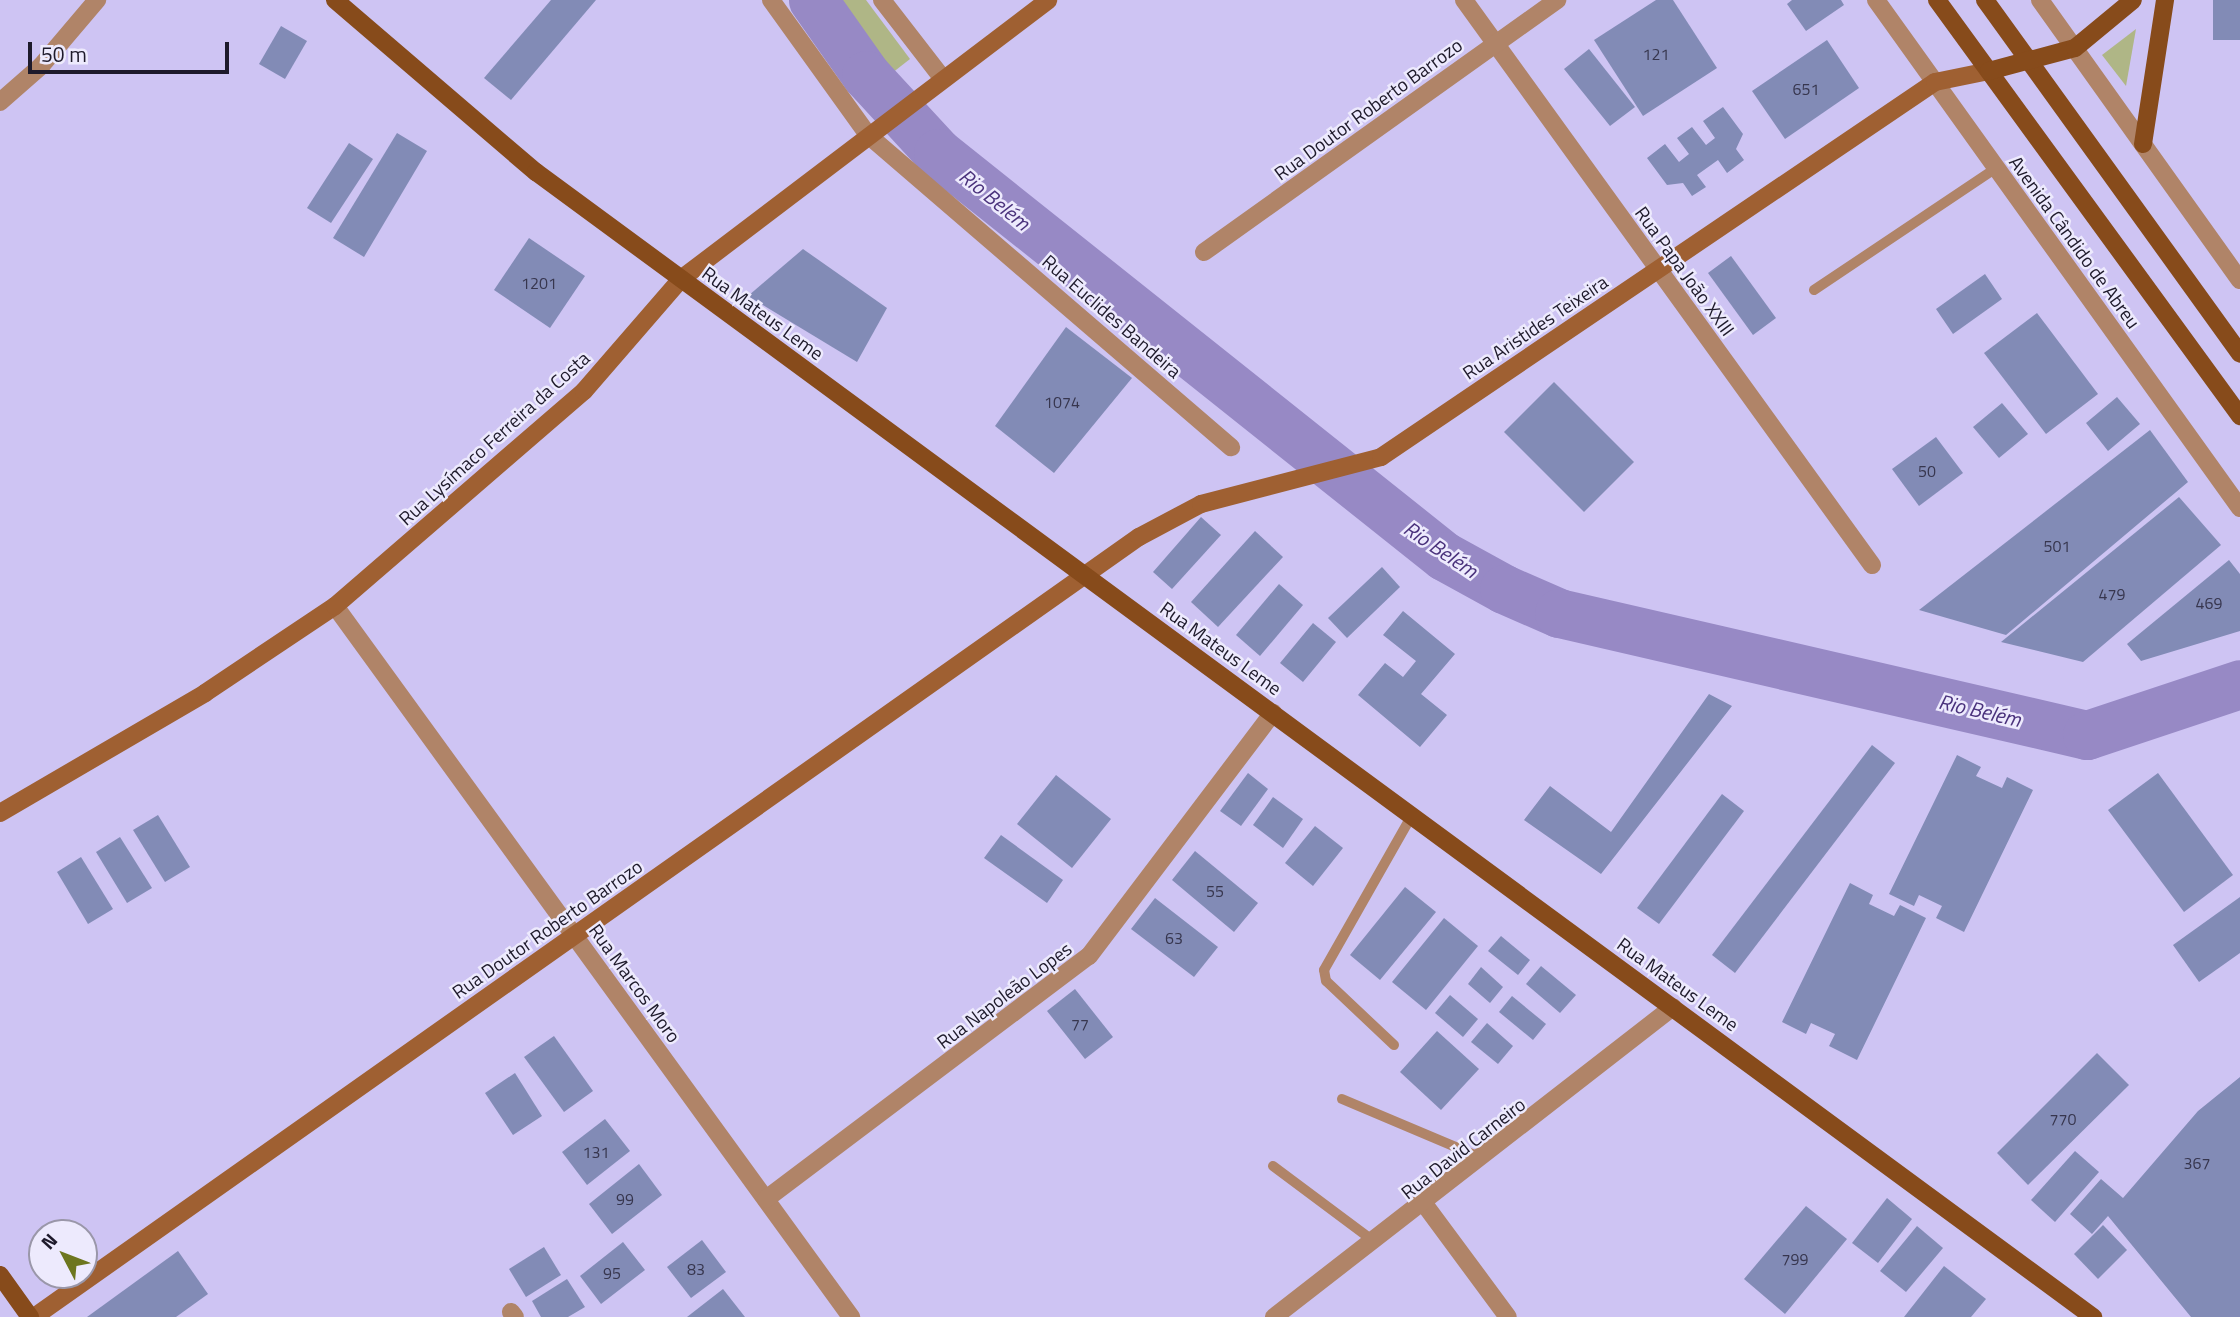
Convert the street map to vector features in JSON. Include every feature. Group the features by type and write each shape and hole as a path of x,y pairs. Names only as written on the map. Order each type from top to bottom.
{"main road":[{"name":"Rua Mateus Leme","path":"335,0 477,126 681,279 2093,1317"},
{"name":"Rua Lysímaco Ferreira da Costa","path":"0,813 205,693 335,607 584,391 681,279 1048,0"},
{"name":"Avenida Cândido de Abreu","path":"1937,0 2240,416"},
{"path":"1985,0 2240,354"},
{"path":"1989,71 2075,48 2133,0"},
{"path":"2143,144 2165,0"},
{"name":"Rua Aristides Teixeira","path":"1085,574 1201,504 1362,464 1935,82 1989,71"},
{"name":"Rua Doutor Roberto Barrozo","path":"32,1317 1085,574"},
{"path":"0,1275 32,1317"}],"street":[{"path":"0,102 41,66 97,0"},
{"name":"Rua Euclides Bandeira","path":"771,0 867,135 1231,447"},
{"path":"882,0 943,79"},
{"name":"Rua Papa João XXIII","path":"1464,0 1872,565"},
{"name":"Rua Doutor Roberto Barrozo","path":"1204,251 1557,0"},
{"name":"Avenida Cândido de Abreu","path":"1876,0 2240,508"},
{"path":"2040,0 2240,280"},
{"name":"Rua Marcos Moro","path":"335,607 851,1317"},
{"name":"Rua Napoleão Lopes","path":"766,1199 1089,956 1273,713"},
{"name":"Rua David Carneiro","path":"1274,1317 1484,1160 1674,1007"},
{"path":"1425,1205 1508,1317"}],"lane":[{"path":"1814,290 1996,168"},
{"path":"1394,1045 1326,981 1324,970 1412,815"},
{"path":"1342,1099 1484,1160"},
{"path":"1273,1166 1375,1242"}],"green space":[{"path":"792,0 866,0 910,59 864,95"},
{"path":"2136,29 2126,86 2102,55"}],"building":[{"path":"551,0 596,0 511,100 484,78"},
{"path":"1656,0 1673,0 1717,68 1643,116 1594,40"},
{"path":"1792,0 1841,0 1844,5 1806,31 1787,4"},
{"path":"2213,0 2240,0 2240,40 2213,40"},
{"path":"281,26 307,41 285,79 259,64"},
{"path":"1827,40 1859,88 1785,139 1752,91"},
{"path":"1589,49 1635,107 1610,126 1564,69"},
{"path":"1723,107 1743,134 1736,149 1744,160 1727,173 1718,160 1697,175 1706,187 1692,196 1683,183 1667,185 1647,158 1665,144 1679,162 1689,154 1677,138 1692,127 1706,145 1715,138 1703,121"},
{"path":"397,133 427,151 364,257 333,238"},
{"path":"349,143 373,159 331,223 307,208"},
{"path":"529,238 585,276 550,328 494,290"},
{"path":"803,249 887,308 857,362 748,296"},
{"path":"1731,256 1776,318 1753,335 1708,273"},
{"path":"1985,274 2002,299 1953,334 1936,309"},
{"path":"2037,313 2098,394 2046,434 1984,353"},
{"path":"1066,327 1132,378 1054,473 995,426"},
{"path":"1554,382 1634,462 1584,512 1504,432"},
{"path":"2117,397 2140,424 2108,451 2086,423"},
{"path":"2002,403 2028,434 1999,458 1973,427"},
{"path":"2150,430 2188,482 2006,635 1919,610"},
{"path":"1936,437 1963,473 1919,506 1892,469"},
{"path":"2179,497 2221,545 2083,662 2001,642"},
{"path":"1201,517 1221,535 1172,589 1153,572"},
{"path":"1255,531 1283,557 1218,627 1191,602"},
{"path":"2229,560 2240,574 2240,631 2141,661 2127,644"},
{"path":"1382,567 1400,587 1347,638 1328,618"},
{"path":"1279,584 1303,605 1260,656 1236,635"},
{"path":"1403,611 1455,654 1421,694 1447,715 1420,747 1358,695 1385,663 1403,677 1416,661 1383,635"},
{"path":"1313,623 1336,642 1303,682 1280,663"},
{"path":"1709,694 1732,706 1601,874 1524,820 1550,786 1611,832"},
{"path":"1872,745 1895,763 1735,973 1712,955"},
{"path":"1957,755 1981,767 1976,776 2002,788 2007,777 2033,790 1964,932 1936,918 1942,906 1919,895 1914,906 1889,894"},
{"path":"1248,773 1268,789 1241,826 1220,811"},
{"path":"2158,773 2233,875 2184,912 2108,810"},
{"path":"1056,775 1111,819 1072,868 1017,824"},
{"path":"1722,794 1744,811 1659,924 1637,908"},
{"path":"1273,797 1303,819 1283,848 1253,825"},
{"path":"158,815 190,867 165,882 133,830"},
{"path":"1315,826 1343,848 1313,886 1285,863"},
{"path":"1001,835 1063,880 1047,903 984,858"},
{"path":"120,837 152,888 127,903 96,852"},
{"path":"1195,851 1258,903 1234,932 1172,880"},
{"path":"81,857 113,909 88,924 57,872"},
{"path":"1850,883 1873,895 1869,904 1894,916 1900,905 1926,918 1857,1060 1829,1046 1835,1034 1811,1023 1806,1034 1782,1022"},
{"path":"1405,887 1436,912 1380,980 1350,955"},
{"path":"2240,897 2240,953 2199,982 2173,945"},
{"path":"1155,898 1218,947 1194,977 1131,929"},
{"path":"1444,918 1478,946 1426,1010 1392,982"},
{"path":"1501,936 1530,960 1518,975 1488,951"},
{"path":"1541,966 1576,995 1560,1013 1526,984"},
{"path":"1481,967 1503,987 1490,1003 1468,984"},
{"path":"1075,989 1113,1037 1085,1059 1047,1011"},
{"path":"1450,995 1478,1019 1463,1037 1435,1013"},
{"path":"1512,996 1546,1024 1533,1040 1499,1012"},
{"path":"1487,1023 1513,1046 1498,1064 1471,1042"},
{"path":"1437,1031 1479,1069 1441,1110 1400,1072"},
{"path":"554,1036 593,1091 564,1112 524,1057"},
{"path":"2097,1053 2129,1085 2028,1185 1997,1153"},
{"path":"515,1073 542,1116 513,1135 485,1093"},
{"path":"2240,1077 2240,1317 2191,1317 2108,1216 2092,1234 2070,1214 2101,1179 2123,1198 2198,1111"},
{"path":"605,1119 630,1151 587,1185 562,1152"},
{"path":"2075,1151 2099,1172 2055,1222 2031,1200"},
{"path":"639,1164 662,1195 612,1234 589,1204"},
{"path":"1887,1198 1912,1219 1878,1263 1852,1243"},
{"path":"1806,1206 1847,1239 1785,1314 1744,1279"},
{"path":"2103,1225 2127,1250 2098,1279 2074,1254"},
{"path":"1917,1226 1943,1248 1906,1292 1880,1271"},
{"path":"702,1240 726,1272 691,1298 667,1267"},
{"path":"623,1242 645,1270 601,1304 580,1276"},
{"path":"544,1247 561,1275 526,1297 509,1269"},
{"path":"178,1251 208,1294 176,1317 87,1317"},
{"path":"1944,1266 1986,1299 1971,1317 1904,1317"},
{"path":"567,1279 585,1307 568,1317 541,1317 532,1301"},
{"path":"723,1289 745,1317 687,1317"}],"waterway":[{"name":"Rio Belém","path":"813,0 866,75 938,153 1444,556 1504,589 1559,613 2087,735 2240,684"}]}
